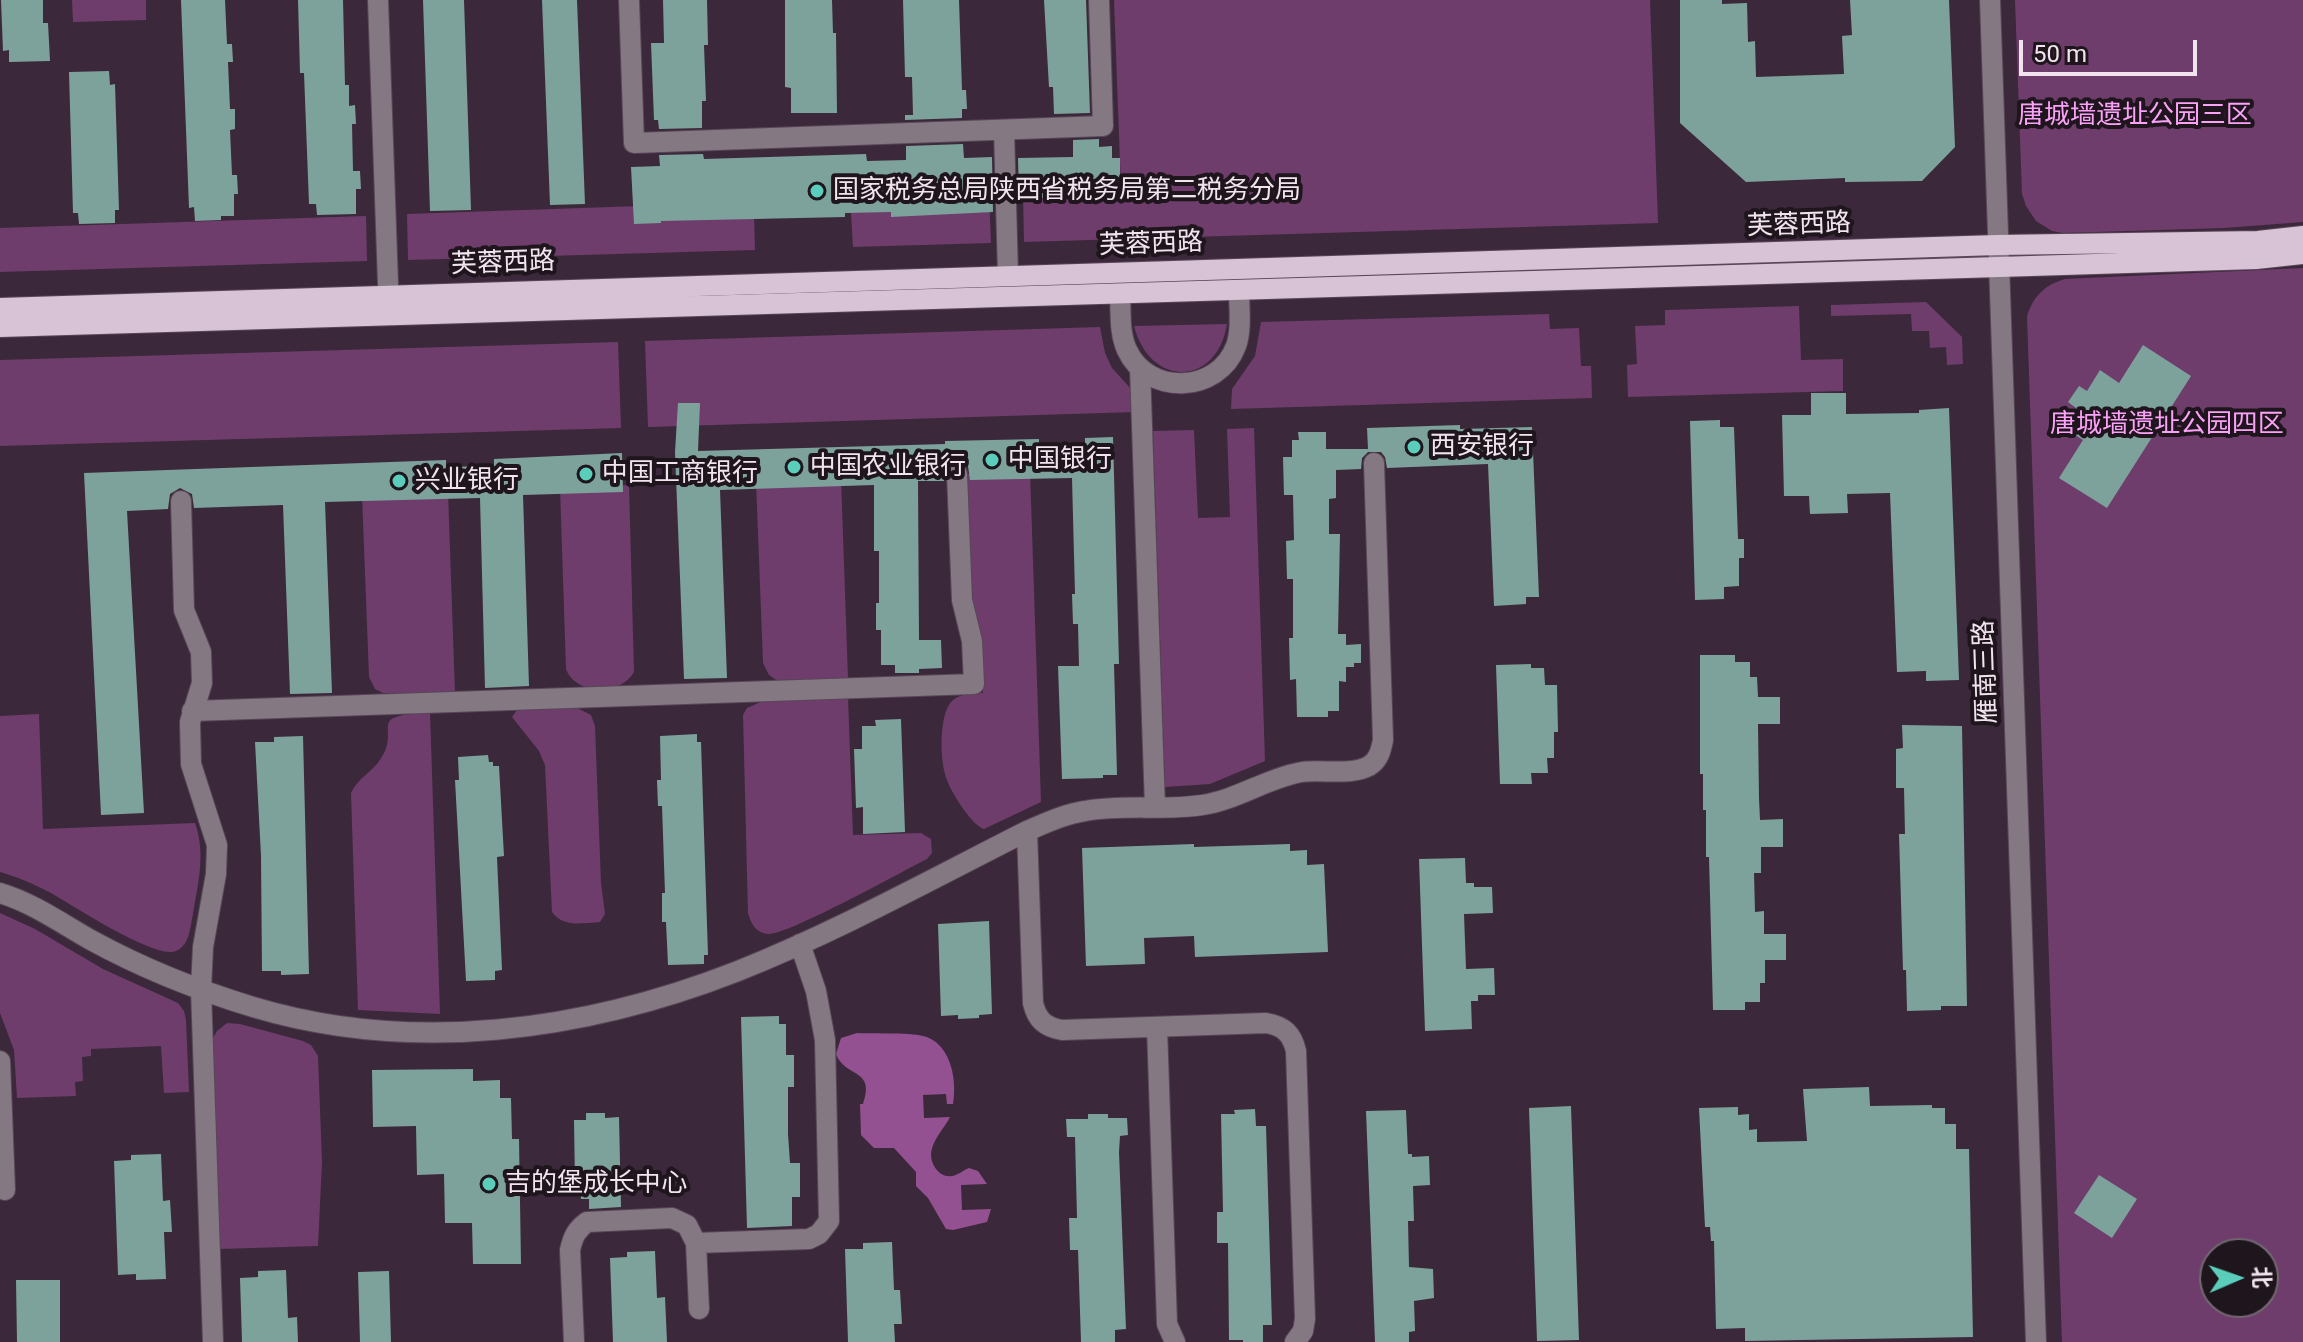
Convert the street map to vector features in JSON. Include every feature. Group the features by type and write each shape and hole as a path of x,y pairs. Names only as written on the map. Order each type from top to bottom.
{"main road":[{"name":"芙蓉西路","path":"0,308 1998,245 2258,241 2303,236"},
{"name":"芙蓉西路","path":"0,327 2256,259 2303,254"}],"street":[{"path":"378,0 389,316"},
{"path":"629,0 634,143 1103,126 1099,0"},
{"name":"雁南三路","path":"1990,0 2036,1342"},
{"path":"1004,130 1008,275"},
{"path":"1120,294 1121,327 1127,350 1140,368 1159,381 1183,384 1205,379 1224,366 1236,346 1240,323 1239,290"},
{"path":"1140,368 1155,807"},
{"path":"0,893 33,906 131,960 201,989 253,1007 339,1027 426,1034 469,1032 556,1021 632,1005 705,983 800,944 1027,831 1083,811 1201,805 1226,800 1280,777 1367,767 1376,760 1383,740 1374,463"},
{"path":"192,711 974,684 972,641 962,600 957,474"},
{"path":"181,501 184,610 201,652 202,683 190,722 191,764 217,845 216,874 203,947 201,989 213,1342"},
{"path":"1027,831 1035,1014 1042,1023 1062,1030 1266,1023 1287,1031 1293,1040 1296,1051 1305,1319 1303,1331 1295,1342"},
{"path":"696,1243 809,1239 819,1234 829,1221 825,1040 816,991 800,944"},
{"path":"1157,1027 1167,1324 1175,1342"},
{"path":"0,1061 5,1190"},
{"path":"574,1342 570,1250 572,1238 587,1222 672,1218 687,1225 696,1243 699,1309"}],"green space":[{"path":"72,0 146,0 146,20 73,22"},
{"path":"1114,0 1650,0 1658,223 1024,242 1023,193 1121,189"},
{"name":"唐城墙遗址公园三区","path":"2015,0 2303,0 2303,222 2063,233 2052,231 2036,221 2022,194"},
{"path":"989,194 991,243 853,247 851,213 754,216 755,250 408,260 407,214"},
{"path":"366,216 367,261 0,272 0,228"},
{"name":"唐城墙遗址公园四区","path":"2303,268 2303,1342 2062,1342 2027,316 2033,302 2052,284 2065,279"},
{"path":"1926,302 1962,337 1963,364 1947,365 1946,347 1930,348 1929,331 1912,331 1911,314 1831,316 1831,305"},
{"path":"1799,306 1801,360 1843,359 1843,391 1628,397 1627,365 1637,364 1635,326 1665,325 1665,310"},
{"path":"1549,314 1550,329 1579,328 1581,366 1591,366 1592,398 1231,409 1232,389 1255,356 1261,322"},
{"path":"1227,324 1221,345 1210,360 1197,369 1183,372 1168,369 1154,361 1142,346 1134,326"},
{"path":"1100,327 1105,353 1112,368 1132,390 1136,412 648,427 645,341"},
{"path":"618,342 621,428 0,446 0,360"},
{"path":"1254,428 1265,761 1210,784 1165,787 1153,431 1194,430 1198,518 1230,517 1227,429"},
{"path":"1030,471 1041,802 984,829 967,814 951,788 943,766 942,746 948,706 964,695 983,693 981,636 971,600 967,474"},
{"path":"841,478 848,679 776,680 769,675 763,663 756,481"},
{"path":"629,485 634,672 619,685 588,688 571,678 566,669 560,488"},
{"path":"448,492 455,693 383,693 375,689 369,677 362,495"},
{"path":"848,698 853,835 921,833 931,839 932,853 927,859 797,925 779,932 760,932 748,913 743,715 747,708 763,701"},
{"path":"577,708 591,715 595,726 605,914 600,922 568,922 552,912 545,765 539,751 512,717 517,710"},
{"path":"430,713 440,1014 358,1010 351,793 386,749 390,720 409,714"},
{"path":"39,714 43,829 195,823 201,857 199,880 189,935 184,945 176,951 166,952 133,940 45,890 0,872 0,716"},
{"path":"0,913 35,929 103,969 178,1003 186,1020 189,1092 164,1093 161,1046 91,1049 91,1056 82,1057 83,1081 75,1082 76,1096 17,1098 14,1050 0,1013"},
{"path":"227,1023 303,1041 311,1045 318,1056 322,1162 318,1246 219,1249 212,1040"}],"shaded area":[{"path":"857,1033 921,1035 942,1049 951,1066 954,1095 953,1104 947,1104 946,1094 923,1095 924,1118 950,1117 932,1148 932,1162 938,1171 947,1176 969,1168 978,1171 987,1184 961,1185 962,1210 991,1209 987,1222 946,1229 928,1198 916,1186 916,1172 894,1148 874,1148 861,1135 860,1104 863,1104 866,1084 858,1074 840,1062 836,1054 841,1038"}],"building":[{"path":"1,0 43,0 43,23 48,23 50,61 9,62 9,50 3,51"},
{"path":"181,0 225,0 227,44 232,44 233,62 228,62 230,109 235,109 235,129 230,130 232,175 237,175 238,194 234,194 234,216 221,216 221,220 195,221 194,207 189,208"},
{"path":"298,0 343,0 345,85 349,85 349,106 355,105 356,124 352,124 353,171 360,171 361,189 356,189 356,214 317,215 316,204 309,204"},
{"path":"423,0 464,0 471,210 430,211"},
{"path":"542,0 577,0 585,204 550,205"},
{"path":"663,0 707,0 708,45 704,45 706,101 702,101 702,128 659,129 658,120 654,120 651,43 664,43"},
{"path":"785,0 832,0 833,33 836,33 837,113 791,113 791,88 785,87"},
{"path":"903,0 959,0 962,90 966,90 967,109 962,109 962,118 905,120 905,115 913,115 912,77 905,77"},
{"path":"1044,0 1086,0 1090,113 1054,114 1053,87 1049,87"},
{"path":"1680,0 1747,3 1748,42 1755,41 1756,77 1844,74 1842,36 1852,35 1850,0 1949,0 1955,147 1922,181 1845,182 1845,178 1746,182 1680,123"},
{"path":"109,71 110,85 115,84 119,210 115,210 115,223 79,224 78,213 73,213 69,72"},
{"path":"1099,139 1099,147 1112,146 1112,158 1120,158 1120,182 1102,182 1103,195 1019,199 1018,158 1073,157 1073,140"},
{"name":"国家税务总局陕西省税务局第二税务分局","path":"963,144 964,158 992,157 993,212 891,217 891,212 845,213 845,217 634,224 631,167 660,166 659,155 703,154 704,159 866,154 867,161 906,160 906,146"},
{"path":"2143,345 2191,376 2107,508 2059,478 2083,440 2064,428 2076,408 2068,402 2079,386 2087,391 2100,370 2119,383"},
{"path":"1811,393 1846,393 1846,414 1919,413 1919,410 1949,408 1959,680 1926,681 1926,671 1897,672 1890,493 1847,494 1848,513 1810,514 1809,496 1784,496 1782,415 1811,415"},
{"path":"678,403 700,403 698,451 1039,439 1039,445 1085,444 1085,438 1113,437 1119,664 1114,664 1117,775 1062,779 1058,666 1079,666 1078,624 1073,624 1072,478 970,480 968,466 957,461 946,467 944,481 918,481 919,640 941,640 942,668 919,669 919,673 895,673 895,665 881,665 881,630 876,630 879,551 874,551 874,485 720,490 727,678 684,679 675,452"},
{"path":"1720,420 1720,427 1734,427 1738,539 1744,539 1744,558 1739,558 1739,586 1724,587 1724,599 1695,600 1690,421"},
{"path":"1460,425 1460,429 1532,427 1539,597 1526,597 1526,604 1494,606 1488,464 1387,468 1381,452 1368,452 1362,458 1361,469 1336,470 1336,498 1329,499 1329,534 1340,534 1338,634 1346,634 1346,645 1361,644 1361,663 1346,667 1346,682 1339,681 1339,711 1328,711 1328,717 1297,717 1296,679 1290,680 1293,579 1287,579 1286,541 1294,540 1293,495 1284,495 1283,457 1292,457 1292,440 1299,440 1298,432 1326,432 1326,449 1368,449 1367,428"},
{"path":"622,453 623,492 523,495 529,686 485,688 480,498 325,502 332,693 290,694 283,505 194,508 192,494 180,488 170,494 168,509 127,511 144,813 101,815 84,473 446,460 446,467 494,466 494,459"},
{"path":"1700,655 1735,655 1735,662 1750,662 1750,677 1757,677 1758,697 1780,697 1780,724 1758,724 1759,798 1760,820 1783,819 1783,847 1761,847 1761,873 1754,873 1755,912 1764,911 1764,934 1786,934 1786,960 1765,960 1765,983 1760,983 1760,1002 1745,1002 1745,1010 1713,1010 1709,857 1706,857 1703,774 1700,774"},
{"path":"1531,664 1531,668 1544,668 1545,685 1557,685 1558,732 1554,732 1554,758 1547,758 1548,773 1531,773 1532,784 1500,784 1496,665"},
{"path":"901,719 905,832 863,834 863,807 856,808 854,749 862,749 862,726 876,726 875,720"},
{"path":"1902,725 1962,726 1967,1006 1907,1011 1899,834 1905,834 1904,788 1896,788 1896,749 1903,748"},
{"path":"697,734 697,742 701,742 708,955 704,955 704,964 668,965 666,922 662,922 662,893 665,893 662,806 658,806 657,780 661,780 660,736"},
{"path":"303,736 309,974 281,975 281,971 262,971 261,856 255,742 274,742 274,737"},
{"path":"488,755 493,766 499,766 504,856 497,857 502,970 495,971 495,980 466,981 455,780 459,780 458,757"},
{"path":"1194,844 1194,847 1290,844 1290,851 1307,850 1307,865 1324,864 1328,952 1195,957 1194,936 1144,938 1145,964 1086,966 1082,848"},
{"path":"1465,858 1466,883 1474,883 1474,887 1492,887 1493,913 1464,914 1466,969 1494,968 1495,995 1478,995 1478,1001 1471,1001 1472,1029 1425,1031 1419,859"},
{"path":"989,921 992,1014 958,1019 958,1015 941,1016 938,924"},
{"path":"779,1016 779,1024 786,1024 786,1055 794,1055 794,1087 788,1087 788,1134 790,1163 800,1163 800,1197 792,1197 792,1226 747,1228 741,1017"},
{"name":"吉的堡成长中心","path":"473,1069 473,1081 500,1080 500,1098 511,1098 512,1139 519,1139 521,1264 473,1264 472,1223 445,1223 444,1174 417,1175 416,1126 373,1127 372,1070"},
{"path":"1869,1087 1870,1106 1932,1105 1932,1108 1945,1108 1945,1124 1956,1124 1956,1149 1969,1149 1973,1337 1745,1341 1745,1328 1716,1329 1714,1241 1711,1241 1710,1227 1705,1227 1699,1108 1738,1107 1738,1115 1749,1114 1749,1130 1757,1129 1757,1142 1807,1141 1803,1089"},
{"path":"1571,1106 1579,1340 1537,1341 1529,1108"},
{"path":"1255,1109 1256,1126 1266,1126 1272,1325 1263,1325 1263,1342 1243,1342 1229,1340 1228,1243 1217,1243 1217,1212 1223,1212 1221,1114"},
{"path":"1406,1110 1408,1154 1412,1157 1429,1156 1430,1185 1413,1186 1414,1221 1408,1221 1409,1267 1433,1269 1434,1298 1414,1301 1415,1331 1409,1332 1409,1342 1375,1342 1366,1111"},
{"path":"586,1113 605,1113 605,1118 619,1117 621,1207 589,1209 589,1199 581,1199 580,1184 575,1184 574,1120 586,1120"},
{"path":"1088,1114 1127,1118 1128,1135 1120,1136 1119,1152 1126,1329 1115,1330 1115,1342 1081,1342 1078,1250 1070,1250 1069,1218 1077,1218 1075,1137 1067,1137 1066,1119 1088,1119"},
{"path":"161,1154 163,1201 170,1200 172,1232 164,1232 166,1279 136,1280 136,1274 118,1275 114,1161 131,1160 131,1155"},
{"path":"2099,1175 2137,1199 2112,1238 2074,1213"},
{"path":"892,1242 894,1290 900,1290 902,1324 894,1324 895,1342 848,1342 845,1249 863,1249 863,1243"},
{"path":"655,1251 657,1298 665,1297 667,1342 613,1342 610,1258 627,1257 627,1252"},
{"path":"286,1270 288,1318 297,1317 298,1342 242,1342 240,1278 258,1277 258,1271"},
{"path":"389,1271 391,1342 360,1342 358,1272"},
{"path":"16,1280 60,1280 60,1342 17,1342"}],"place":[{"name":"国家税务总局陕西省税务局第二税务分局","path":"817,191"},
{"name":"西安银行","path":"1414,447"},
{"name":"中国银行","path":"992,460"},
{"name":"中国农业银行","path":"794,467"},
{"name":"中国工商银行","path":"586,474"},
{"name":"兴业银行","path":"399,481"},
{"name":"吉的堡成长中心","path":"489,1184"}]}
